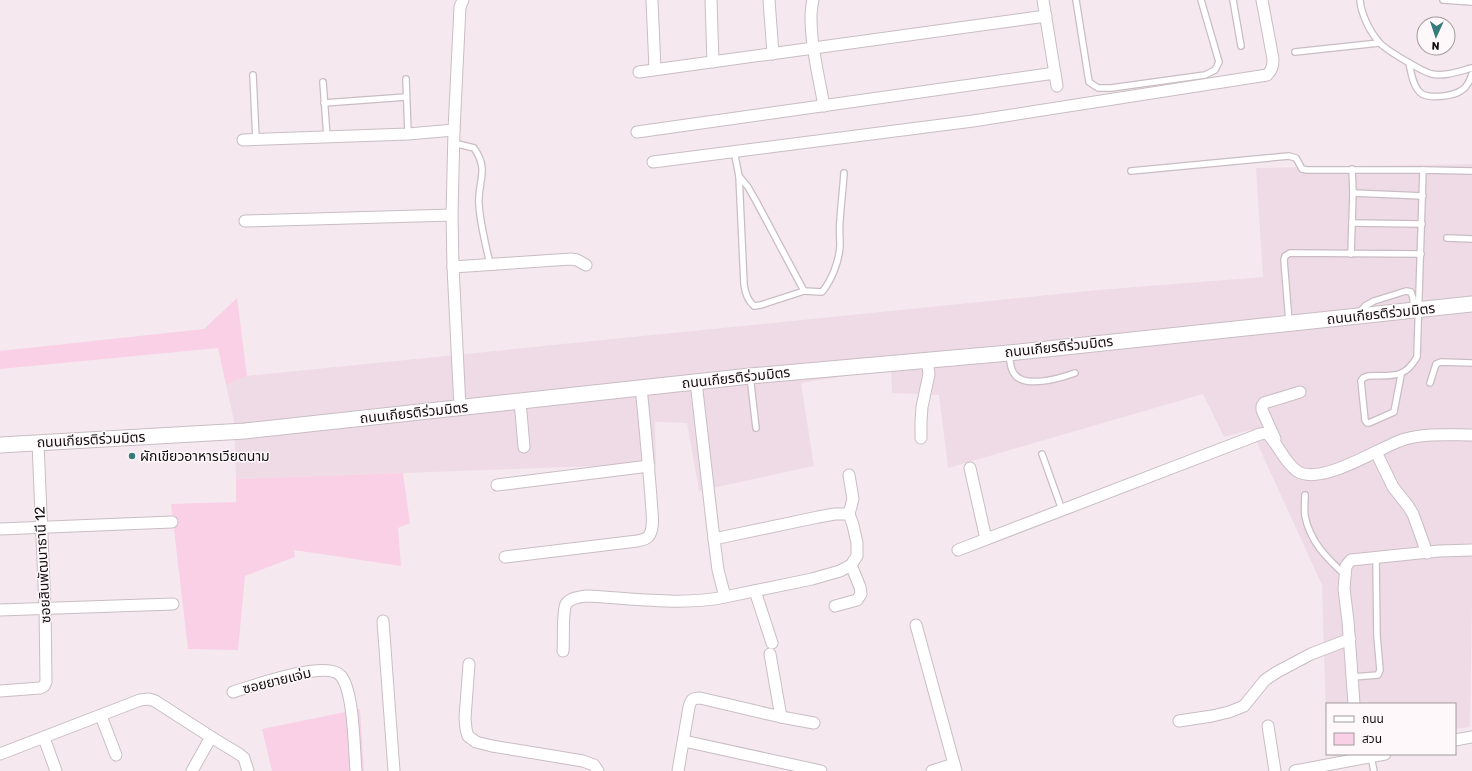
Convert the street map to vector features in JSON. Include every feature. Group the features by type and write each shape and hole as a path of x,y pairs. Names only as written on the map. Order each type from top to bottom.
{"street":[{"path":"460,408 452,215 454,130 460,7 463,0"},
{"path":"652,0 655,69"},
{"path":"711,0 713,62"},
{"path":"769,0 773,54"},
{"path":"813,0 811,17 814,48 824,106"},
{"path":"1043,0 1058,86"},
{"path":"653,162 981,120 1267,75 1271,72 1273,59 1262,0"},
{"path":"639,72 1046,16"},
{"path":"637,132 1055,73"},
{"path":"243,140 408,134 454,130"},
{"path":"245,221 452,215"},
{"path":"453,267 571,259 577,260 586,265"},
{"name":"ถนนเกียรติร่วมมิตร","path":"0,445 245,431 750,376 1009,353 1472,304"},
{"path":"921,438 921,414 929,374 927,360"},
{"path":"696,382 718,570 725,597"},
{"path":"505,557 637,541 650,536 652,528 649,466 641,388"},
{"path":"1278,447 1262,410 1262,406 1264,403 1300,392"},
{"path":"520,401 524,447"},
{"path":"958,550 1260,434 1267,433 1290,465 1298,472 1309,476 1321,475 1335,470 1404,439 1438,434 1472,435"},
{"name":"ซอยสินพัฒนาธานี 12","path":"0,691 35,689 44,686 47,676 38,443"},
{"path":"1376,452 1393,487 1413,514 1427,553"},
{"path":"497,485 649,466"},
{"path":"970,468 986,539"},
{"path":"564,651 564,612 566,604 573,598 594,597 705,601 812,579 840,571 851,565 856,556 857,543 849,514 853,499 849,474"},
{"path":"714,539 818,517 835,514 849,514"},
{"path":"0,529 172,522"},
{"path":"1354,703 1350,638 1344,589 1346,566 1351,560 1472,550"},
{"path":"835,606 857,600 861,594 860,587 851,565"},
{"path":"755,591 772,643"},
{"path":"0,610 173,604"},
{"path":"383,622 394,771"},
{"path":"916,625 955,768 932,771"},
{"path":"1179,721 1212,716 1229,712 1244,706 1265,680 1277,672 1311,654 1350,638"},
{"path":"770,654 781,717"},
{"path":"469,664 465,718 468,736 476,742 492,746 582,761 594,765 598,771"},
{"name":"ซอยยายแจ่ม","path":"234,692 281,677 311,671 336,671 347,685 350,697 356,771"},
{"path":"678,771 689,707 694,698 700,698 781,717 814,723"},
{"path":"0,754 140,700 149,699 155,701 239,754 244,758 248,771"},
{"path":"101,716 116,755"},
{"path":"1268,726 1275,771"},
{"path":"192,771 211,737"},
{"path":"1456,740 1472,737"},
{"path":"44,738 56,771"},
{"path":"684,741 821,771"},
{"path":"1295,771 1356,757 1371,757 1380,755"}],"lane":[{"path":"1076,0 1089,82 1098,88 1111,88 1205,75 1215,70 1219,62 1201,0"},
{"path":"1233,0 1241,46"},
{"path":"1360,0 1360,4 1369,27 1379,43 1409,63 1432,74 1445,74 1472,68"},
{"path":"1443,0 1472,2"},
{"path":"1295,52 1379,43"},
{"path":"1409,63 1414,85 1422,94 1436,98 1462,91 1469,83 1472,74"},
{"path":"253,75 256,139"},
{"path":"406,79 408,134"},
{"path":"323,82 327,137"},
{"path":"324,103 406,97"},
{"path":"454,143 474,148 479,155 483,166 478,205 490,264"},
{"path":"734,151 739,176 744,284 746,294 754,306 804,291 822,292 828,284 840,247 840,222 844,173"},
{"path":"1131,171 1289,156 1296,158 1304,170 1352,169 1472,171"},
{"path":"1351,254 1353,193 1352,169"},
{"path":"1400,375 1394,412 1367,423 1365,420 1361,381 1368,376 1400,375 1412,366 1417,357 1417,310 1421,254 1423,170"},
{"path":"739,176 748,187 756,201 804,291"},
{"path":"1353,193 1423,196"},
{"path":"1352,223 1422,224"},
{"path":"1447,238 1472,239"},
{"path":"1289,323 1284,260 1285,256 1290,253 1421,254"},
{"path":"1357,316 1365,306 1374,301 1406,291 1411,292 1417,310"},
{"path":"1009,353 1013,372 1023,382 1062,378 1075,373"},
{"path":"1430,383 1436,364 1441,362 1472,363"},
{"path":"750,376 756,428"},
{"path":"1042,454 1062,510"},
{"path":"1305,494 1305,516 1311,536 1323,554 1346,575"},
{"path":"1352,677 1378,674 1380,670 1377,636 1376,558"},
{"path":"1371,757 1374,771"}],"shaded area":[{"path":"1472,164 1472,602 1470,727 1456,729 1456,703 1326,703 1326,718 1322,585 1251,430 1224,437 1203,394 948,468 939,395 892,393 891,369 801,383 814,466 699,491 687,423 655,422 656,464 236,479 234,421 226,385 247,376 1098,290 1263,277 1256,168"}],"green space":[{"path":"237,298 247,376 226,385 218,348 0,369 0,351 204,329"},
{"path":"403,473 410,523 398,528 401,566 294,550 295,557 245,576 238,650 188,649 171,504 236,502 236,479"},
{"path":"360,709 364,771 272,771 262,729"}],"place":[{"name":"ผักเขียวอาหารเวียตนาม","path":"132,456"}]}
